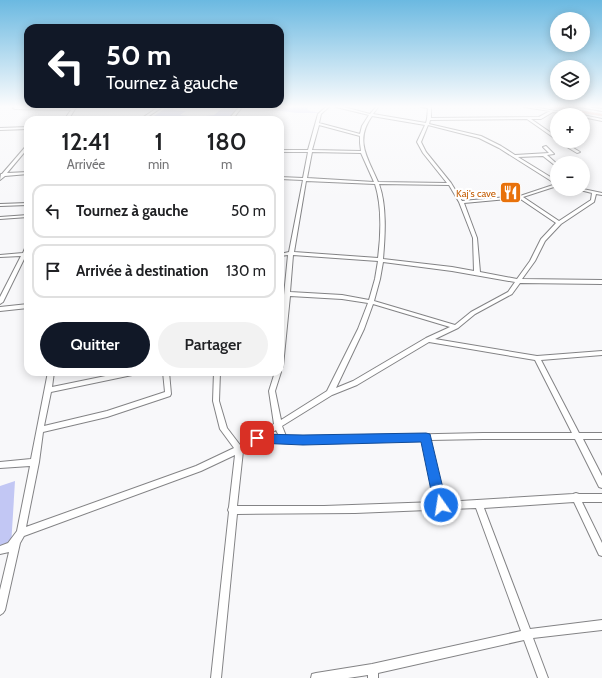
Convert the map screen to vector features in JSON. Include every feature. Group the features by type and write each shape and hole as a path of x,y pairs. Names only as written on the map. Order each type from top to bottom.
{"street":[{"path":"284,330 291,253 310,151 314,138"},
{"path":"330,393 371,302 380,260 381,205 377,183 363,152 362,138"},
{"path":"421,138 419,142 424,152 450,184 461,202 475,238 477,273"},
{"path":"481,138 514,156 550,179"},
{"path":"514,156 552,154 545,147"},
{"path":"571,148 578,152"},
{"path":"0,180 2,175 24,150"},
{"path":"284,150 363,152"},
{"path":"543,154 550,160"},
{"path":"2,175 24,173"},
{"path":"284,178 377,183 450,184"},
{"path":"461,202 520,197 550,186"},
{"path":"590,191 602,194"},
{"path":"0,550 11,547 21,533 198,469 239,449 330,393 355,383 428,340 456,327 473,313 510,293 543,240 559,223 593,201 594,192"},
{"path":"520,197 559,223"},
{"path":"0,205 24,204"},
{"path":"0,218 24,216"},
{"path":"0,256 24,254"},
{"path":"284,254 380,260 477,273 518,281 602,282"},
{"path":"0,302 24,258"},
{"path":"288,294 342,297 371,302 456,327"},
{"path":"0,309 24,306"},
{"path":"428,340 537,358 602,353"},
{"path":"537,358 602,484"},
{"path":"0,610 16,541 21,533 50,376"},
{"path":"48,390 117,376"},
{"path":"41,430 107,414 168,394 166,376"},
{"path":"216,678 239,449 224,429 216,401 217,376"},
{"path":"277,376 272,391 278,425 284,440"},
{"path":"257,438 284,440 602,436"},
{"path":"426,438 441,505"},
{"path":"0,464 35,462"},
{"path":"232,510 293,511 479,504 576,497 602,498"},
{"path":"576,497 602,552"},
{"path":"479,504 544,678"},
{"path":"316,678 373,673 451,652 527,634 602,625"}],"shaded area":[{"path":"15,481 11,547 0,550 0,486"}],"place":[{"name":"Kaj's cave","path":"511,193"}],"route":[{"path":"257,438 303,440 426,438 441,505"}]}
